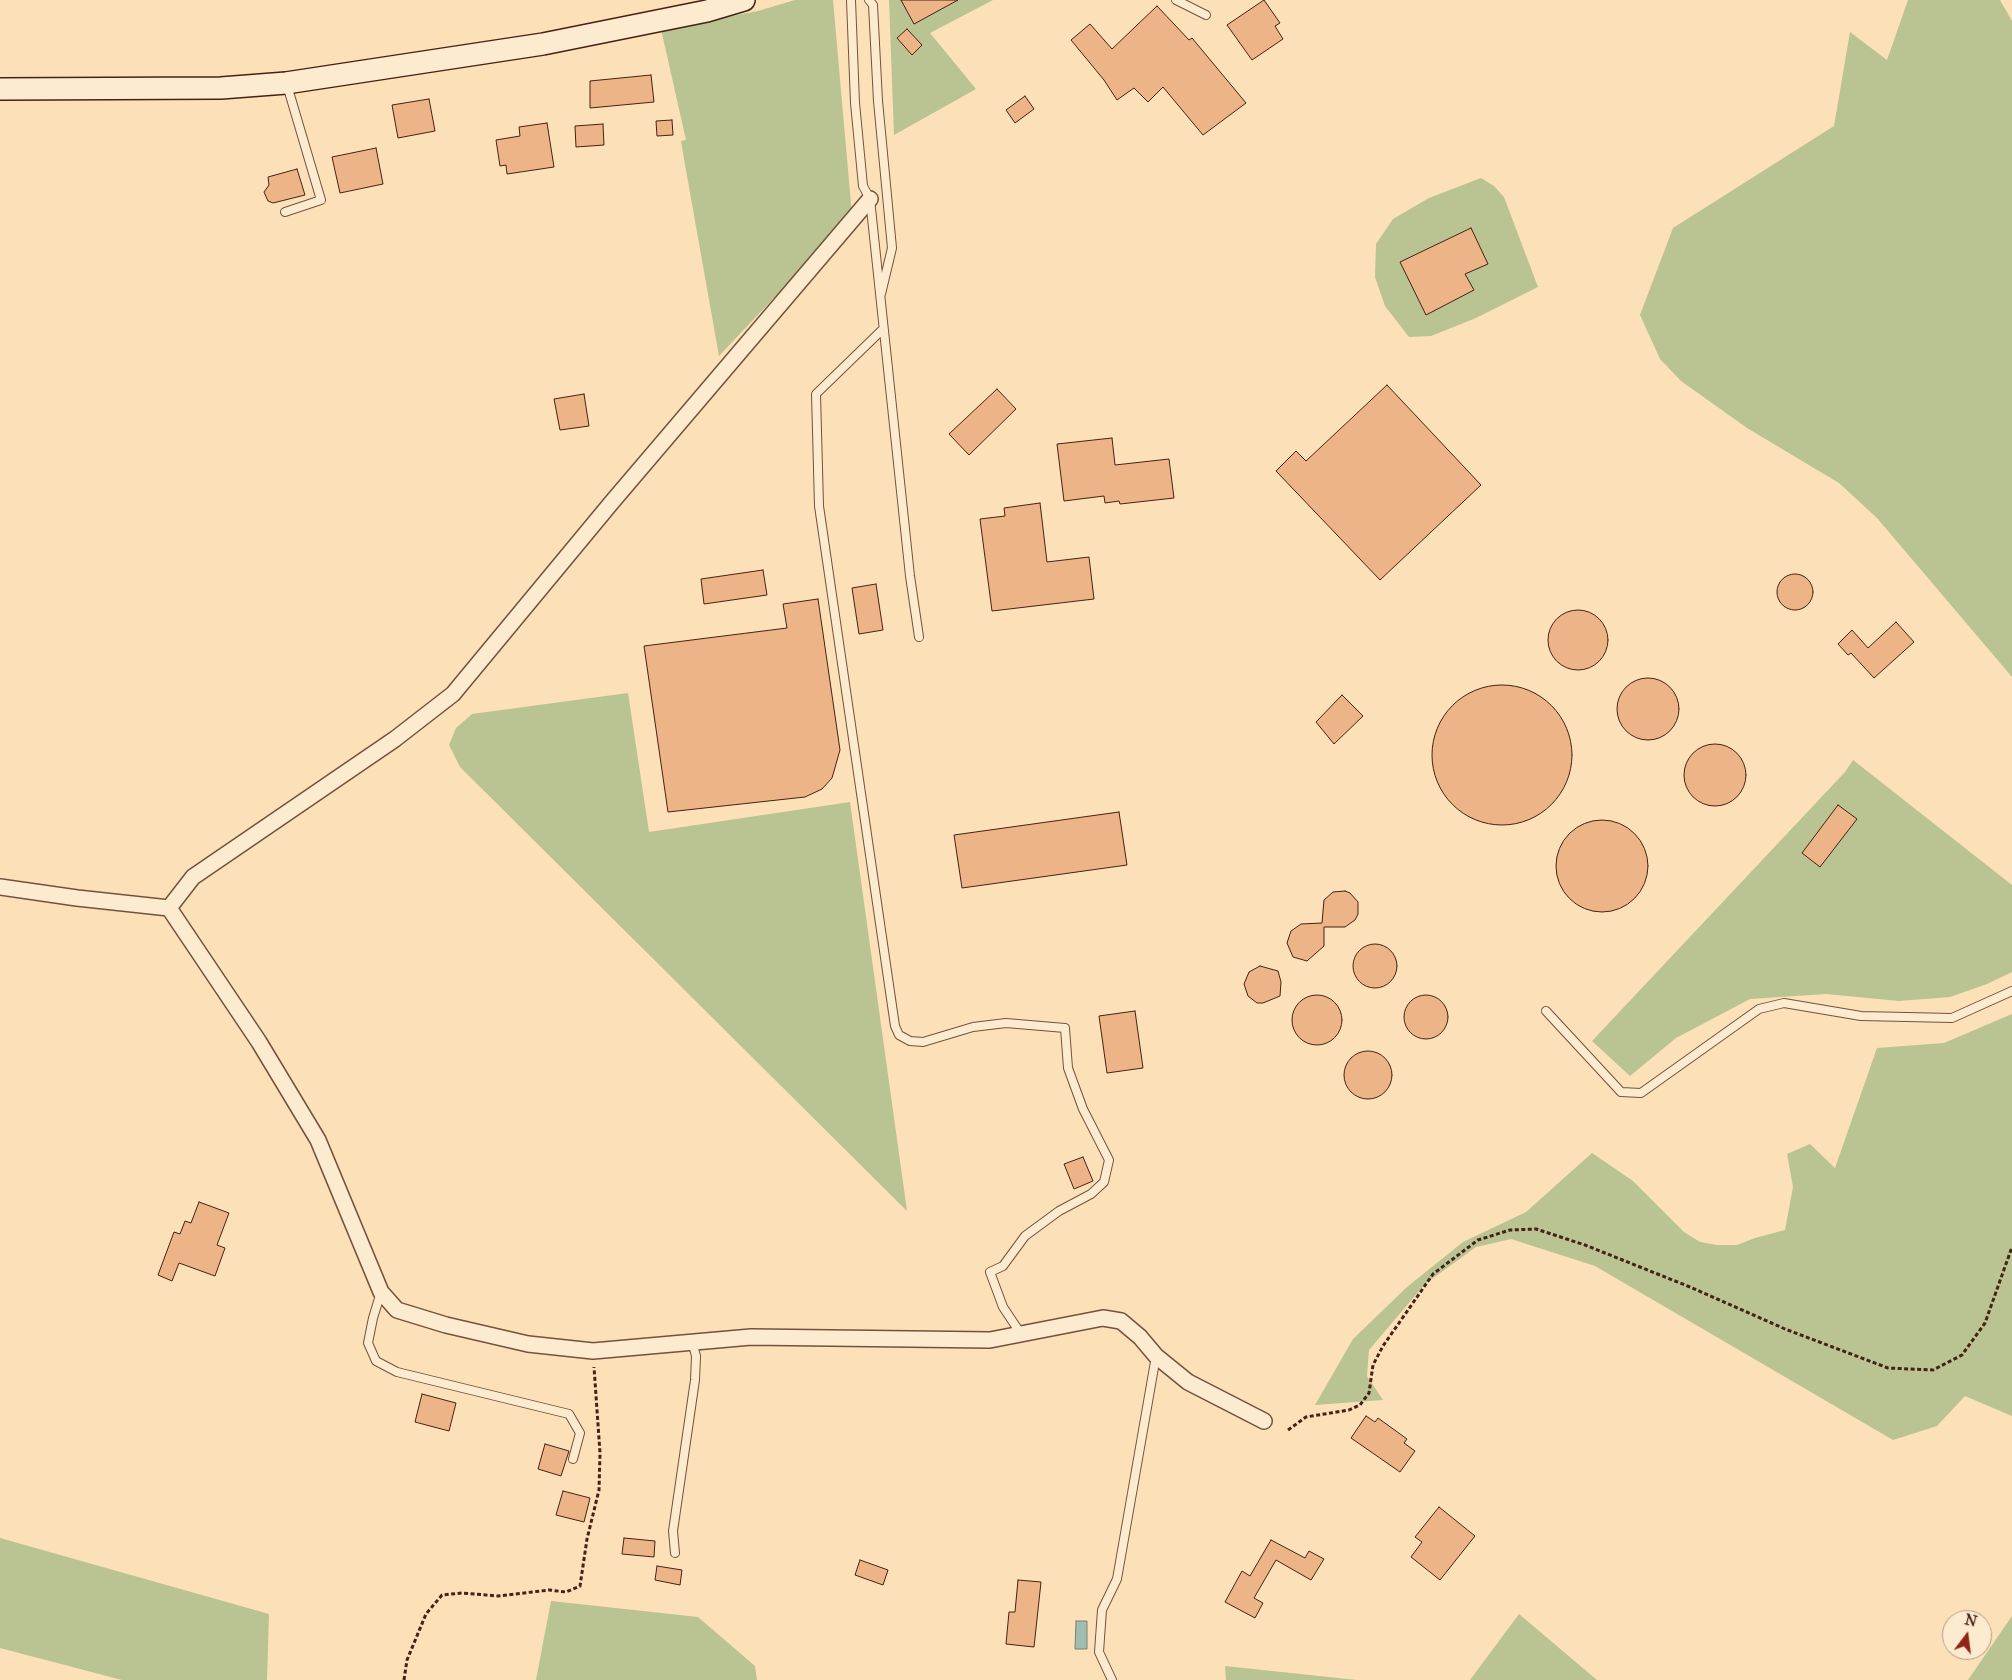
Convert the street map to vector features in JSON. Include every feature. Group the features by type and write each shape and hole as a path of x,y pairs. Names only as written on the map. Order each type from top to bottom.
{"street":[{"path":"0,89 221,88 286,83 543,44 707,11 744,0"},
{"path":"169,908 193,877 396,739 453,694 612,502 870,199"},
{"path":"0,887 169,908 260,1042 318,1140 381,1292 397,1310 446,1326 528,1344 593,1352 692,1341 751,1337 990,1340 1103,1318 1121,1321 1140,1337 1156,1356 1188,1382 1264,1422"}],"lane":[{"path":"851,0 856,112 863,186 870,199 882,329 910,576 919,637"},
{"path":"869,0 873,5 878,101 892,248 880,300"},
{"path":"1176,0 1206,15"},
{"path":"284,212 321,200 286,83"},
{"path":"882,329 816,394 819,506 895,1026 899,1035 910,1041 923,1042 973,1027 1006,1023 1065,1028 1068,1068 1083,1109 1109,1160 1104,1182 1091,1194 1059,1211 1025,1236 1003,1266 990,1272 1003,1306 1021,1334"},
{"path":"1546,1011 1621,1092 1641,1093 1759,1009 1784,1003 1861,1016 1952,1018 2012,992"},
{"path":"381,1292 368,1343 376,1361 397,1372 569,1414 580,1433 573,1459"},
{"path":"675,1553 673,1532 695,1380 696,1356 692,1341"},
{"path":"1112,1680 1099,1652 1102,1610 1117,1579 1156,1356"}],"path":[{"path":"1288,1430 1306,1416 1349,1410 1360,1405 1369,1393 1373,1365 1383,1346 1433,1274 1478,1240 1510,1230 1536,1229 1585,1245 1690,1287 1785,1329 1888,1368 1924,1370 1933,1370 1962,1356 1985,1323 2012,1247"},
{"path":"404,1680 406,1660 426,1614 442,1595 462,1593 498,1596 549,1590 566,1592 580,1586 587,1538 599,1490 600,1454 593,1352"}],"green space":[{"path":"795,0 833,0 852,215 719,356 681,141 686,140 661,29 758,11"},
{"path":"889,0 993,0 930,33 976,89 894,135"},
{"path":"1908,0 2000,0 2012,21 2012,677 1877,518 1839,483 1747,428 1681,381 1660,359 1640,315 1673,228 1834,126 1850,32 1887,60"},
{"path":"1481,178 1494,186 1504,197 1538,287 1476,318 1431,336 1409,337 1385,306 1375,277 1376,244 1393,219 1429,198"},
{"path":"628,693 649,832 850,802 907,1211 460,767 449,745 456,728 472,714"},
{"path":"1853,760 2012,885 2012,972 1987,984 1950,997 1899,1001 1826,994 1750,999 1676,1038 1630,1076 1592,1041 1845,772"},
{"path":"2012,1014 2012,1416 1965,1396 1937,1426 1893,1440 1595,1266 1511,1239 1476,1247 1425,1284 1369,1350 1367,1376 1383,1400 1315,1405 1353,1339 1407,1287 1463,1242 1526,1212 1592,1153 1633,1181 1684,1232 1700,1242 1717,1245 1737,1245 1785,1230 1793,1187 1787,1154 1810,1144 1835,1168 1877,1048 1944,1043"},
{"path":"0,1538 269,1614 267,1680 122,1680 0,1648"},
{"path":"551,1601 698,1617 755,1666 757,1680 536,1680"},
{"path":"1519,1614 1597,1680 1470,1680"},
{"path":"2012,1616 2012,1680 1968,1680 1982,1660 1992,1660 1992,1645"},
{"path":"1225,1666 1357,1680 1226,1680"}],"shaded area":[{"path":"1076,1621 1087,1621 1087,1649 1075,1649"}],"building":[{"path":"901,0 958,0 914,24"},
{"path":"1264,0 1280,23 1275,26 1283,39 1252,60 1227,25"},
{"path":"1157,6 1189,40 1192,38 1246,103 1203,135 1163,87 1148,102 1134,88 1117,100 1104,80 1071,40 1090,24 1112,49"},
{"path":"907,29 922,45 912,55 897,38"},
{"path":"651,75 654,102 590,108 590,81"},
{"path":"1025,96 1034,109 1015,123 1006,110"},
{"path":"429,99 435,131 398,138 392,105"},
{"path":"672,120 673,135 657,136 656,121"},
{"path":"547,123 554,167 507,174 506,165 500,166 496,140 520,136 519,127"},
{"path":"603,124 604,145 576,147 575,126"},
{"path":"376,148 383,184 340,193 332,157"},
{"path":"297,169 305,195 273,203 268,201 264,192 269,185 268,177"},
{"path":"1471,228 1488,264 1465,274 1474,290 1426,315 1400,262"},
{"path":"1387,385 1481,485 1380,580 1276,471 1296,451 1306,461"},
{"path":"997,389 1016,409 969,455 949,434"},
{"path":"584,394 589,426 560,430 554,399"},
{"path":"1112,438 1115,465 1169,459 1174,498 1120,504 1119,501 1105,503 1104,496 1064,501 1057,444"},
{"path":"1040,503 1047,562 1089,557 1094,599 992,611 980,519 1005,516 1004,508"},
{"path":"763,570 767,595 704,604 701,579"},
{"path":"1795,574 1802,575 1808,579 1812,585 1812,599 1808,605 1802,609 1795,610 1788,609 1782,605 1778,599 1777,592 1778,585 1782,579 1788,575"},
{"path":"876,584 883,630 859,634 852,588"},
{"path":"818,599 840,750 832,778 822,789 805,797 668,812 644,646 787,628 783,604"},
{"path":"1572,610 1584,610 1595,615 1603,623 1608,634 1606,652 1595,665 1584,670 1572,670 1561,665 1553,657 1548,646 1548,634 1553,623 1561,615"},
{"path":"1896,622 1914,642 1874,678 1851,653 1848,655 1838,644 1852,630 1868,648"},
{"path":"1642,678 1654,678 1670,687 1677,697 1679,709 1677,721 1670,731 1654,740 1642,740 1631,735 1622,726 1617,715 1617,703 1622,692 1631,683"},
{"path":"1502,685 1516,686 1529,690 1552,705 1567,728 1571,741 1571,769 1567,782 1552,805 1529,820 1516,824 1502,825 1488,824 1475,820 1452,805 1437,782 1433,769 1432,755 1433,741 1437,728 1452,705 1475,690 1488,686"},
{"path":"1342,695 1363,716 1334,744 1316,722"},
{"path":"1709,744 1721,744 1737,753 1744,763 1746,775 1744,787 1737,797 1721,806 1709,806 1698,801 1689,792 1684,781 1684,769 1689,758 1698,749"},
{"path":"1838,805 1857,819 1820,867 1802,853"},
{"path":"1119,812 1127,865 962,888 954,835"},
{"path":"1602,820 1619,824 1634,834 1644,849 1648,866 1644,883 1634,898 1619,908 1602,912 1585,908 1570,898 1560,883 1556,866 1560,849 1570,834 1585,824"},
{"path":"1345,891 1350,893 1358,902 1358,914 1355,920 1345,927 1324,927 1324,946 1307,961 1293,957 1287,943 1291,931 1301,924 1322,923 1324,900 1333,892"},
{"path":"1379,944 1391,950 1396,957 1396,975 1391,982 1384,987 1371,988 1363,985 1356,978 1353,962 1356,954 1363,947"},
{"path":"1260,966 1278,971 1281,982 1280,996 1263,1003 1257,1003 1248,996 1244,984 1249,972"},
{"path":"1312,995 1322,995 1335,1002 1342,1015 1342,1025 1335,1038 1322,1045 1312,1045 1303,1041 1296,1034 1292,1025 1292,1015 1296,1006 1303,999"},
{"path":"1426,995 1438,999 1444,1005 1448,1017 1444,1029 1438,1035 1426,1039 1414,1035 1408,1029 1404,1017 1408,1005 1414,999"},
{"path":"1135,1011 1143,1068 1107,1073 1099,1016"},
{"path":"1363,1051 1373,1051 1382,1055 1388,1061 1391,1066 1391,1084 1382,1095 1373,1099 1363,1099 1354,1095 1348,1089 1344,1080 1344,1070 1348,1061 1354,1055"},
{"path":"1083,1157 1093,1181 1074,1189 1064,1164"},
{"path":"199,1202 229,1213 217,1245 225,1248 215,1276 179,1263 172,1281 158,1275 174,1232 180,1234 185,1221 191,1223"},
{"path":"422,1394 456,1403 449,1431 415,1422"},
{"path":"1366,1416 1375,1422 1378,1418 1407,1439 1404,1443 1415,1451 1400,1472 1351,1438"},
{"path":"545,1444 569,1451 561,1476 538,1469"},
{"path":"563,1491 590,1498 584,1522 556,1515"},
{"path":"1439,1507 1475,1536 1440,1580 1411,1557 1422,1542 1415,1537"},
{"path":"624,1538 655,1541 654,1557 622,1554"},
{"path":"1271,1540 1305,1558 1309,1551 1324,1559 1311,1580 1276,1560 1254,1598 1263,1603 1255,1618 1225,1602 1242,1571 1250,1576"},
{"path":"860,1560 888,1570 883,1585 855,1575"},
{"path":"657,1566 682,1570 680,1585 655,1580"},
{"path":"1018,1580 1041,1582 1034,1647 1006,1644 1009,1612 1015,1612"}]}
